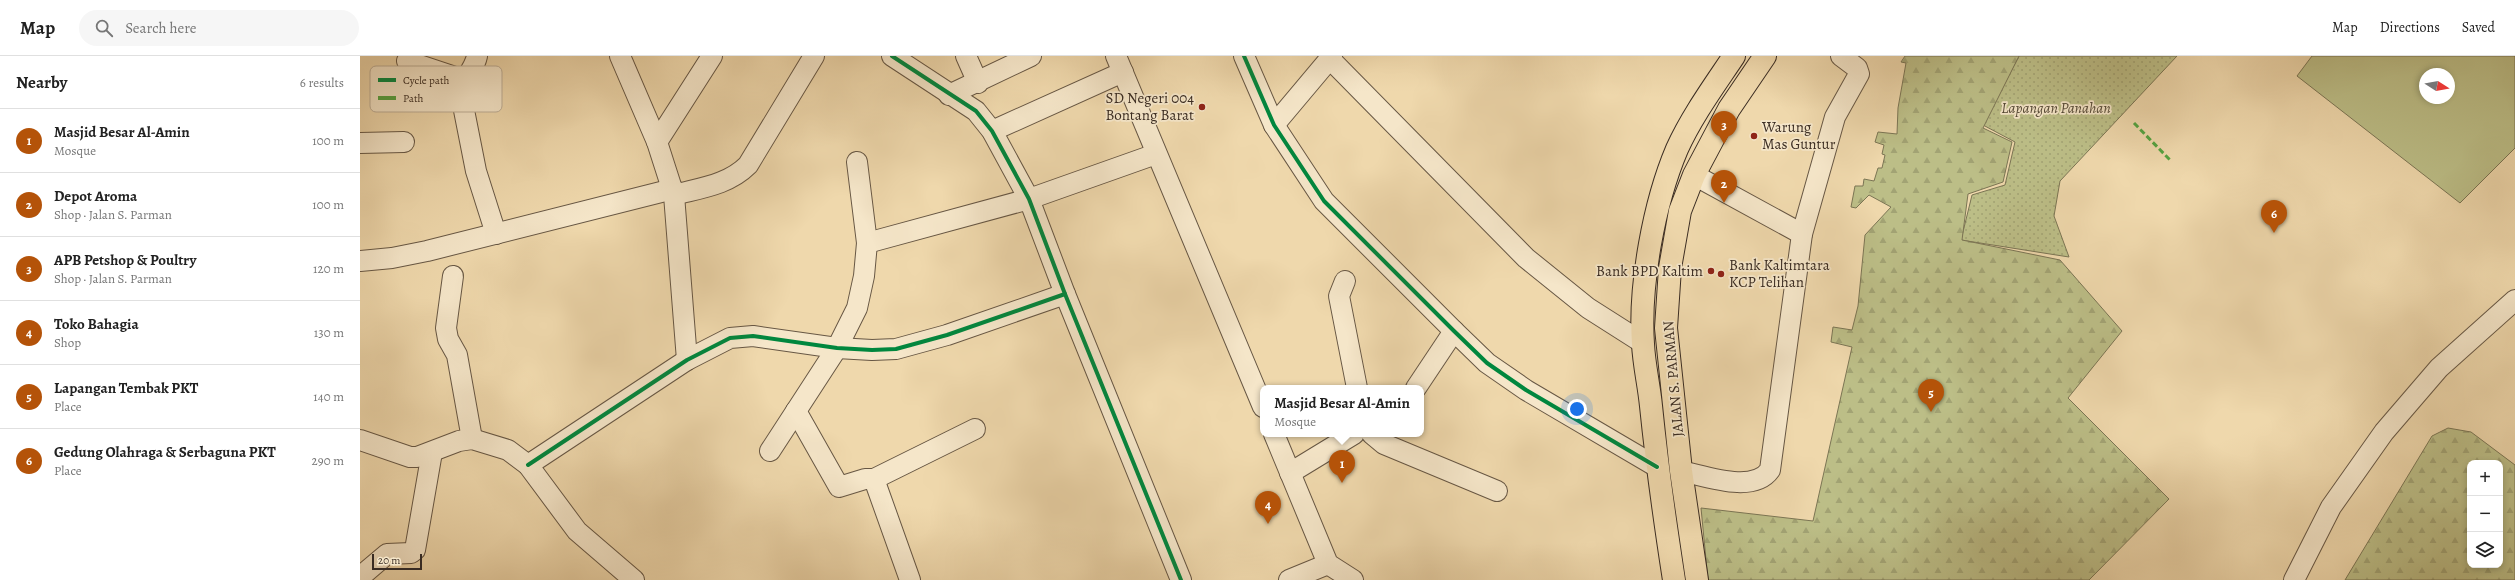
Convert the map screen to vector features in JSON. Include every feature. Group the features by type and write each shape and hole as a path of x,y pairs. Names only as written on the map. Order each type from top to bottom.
{"main road":[{"name":"JALAN S. PARMAN","path":"1674,580 1657,467 1643,343 1646,272 1654,225 1664,185 1678,149 1695,116 1734,56"},
{"name":"JALAN S. PARMAN","path":"1697,580 1681,471 1666,328 1670,268 1680,211 1694,175 1729,109 1765,56"}],"street":[{"path":"473,66 477,56"},
{"path":"620,56 657,142 674,200 687,360"},
{"path":"657,142 712,56"},
{"path":"360,262 392,258 496,234 674,200 726,181 737,175 748,165 814,56"},
{"path":"892,56 949,95 976,111 992,131 1029,199 1065,294 1181,580"},
{"path":"966,56 978,83"},
{"path":"949,95 978,83 1031,56"},
{"path":"1244,56 1274,124 1324,201 1454,331 1487,363 1526,390 1657,467"},
{"path":"1681,471 1751,483 1764,478 1770,470 1802,234 1835,117 1859,74 1858,68 1841,56"},
{"path":"1274,124 1331,58 1526,258 1588,308 1643,343"},
{"path":"407,61 422,66"},
{"path":"992,131 1119,64 1260,400"},
{"path":"463,112 476,171 496,234"},
{"path":"360,143 404,142"},
{"path":"867,243 1029,199 1156,154"},
{"path":"770,451 837,348 857,308 864,276 867,243 857,162"},
{"path":"1694,175 1802,234"},
{"path":"453,276 446,328 448,339 457,355 472,439"},
{"path":"1345,281 1339,296 1356,385"},
{"path":"528,465 687,360 718,342 741,336 837,348 872,350 920,344 1065,294"},
{"path":"2294,580 2331,507 2397,416 2439,368 2515,300"},
{"path":"1418,385 1454,331"},
{"path":"796,411 836,484 843,487 865,478 874,479 975,429"},
{"path":"1275,437 1328,564 1353,580"},
{"path":"1290,473 1349,437"},
{"path":"1379,437 1497,491"},
{"path":"361,445 410,457 432,452 459,441 472,439 508,450 528,465 577,531 634,580"},
{"path":"360,577 387,554 411,553 415,550 432,452"},
{"path":"874,479 910,580"},
{"path":"1289,580 1328,564"}],"green space":[{"path":"1905,56 2019,56 1983,128 2012,142 2003,182 1968,194 1962,240 2060,260 2122,331 2068,398 2169,499 2089,580 1708,580 1701,508 1813,521 1852,347 1831,342 1833,327 1852,330 1858,306 1865,235 1891,207 1869,195 1856,208 1851,207 1855,186 1863,186 1864,179 1874,181 1878,168 1882,168 1885,155 1882,154 1884,145 1875,142 1878,132 1897,134 1898,108 1906,63 1901,62"},
{"name":"Lapangan Panahan","path":"2019,56 2177,56 2060,181 2054,216 2069,257 1961,240 1972,195 2005,185 2015,142 1983,125"},
{"path":"2312,56 2515,56 2515,148 2460,203 2297,76"},
{"path":"2448,428 2471,432 2515,465 2515,580 2345,580 2432,436"}],"marked path":[{"path":"2134,123 2171,161"}],"cycle path":[{"path":"892,56 976,111 992,131 1029,199 1065,294 1181,580"},
{"path":"1244,56 1274,125 1324,201 1454,331 1487,363 1526,390 1657,467"},
{"path":"528,465 687,360 730,338 753,336 837,348 872,350 896,349 947,335 1065,294"}],"place":[{"name":"SD Negeri 004 Bontang Barat","path":"1202,107"},
{"name":"Warung Mas Guntur","path":"1754,136"},
{"name":"APB Petshop & Poultry","path":"1724,144"},
{"name":"Depot Aroma","path":"1724,203"},
{"name":"Gedung Olahraga & Serbaguna PKT","path":"2274,233"},
{"name":"Bank BPD Kaltim","path":"1711,271"},
{"name":"Bank Kaltimtara KCP Telihan","path":"1721,274"},
{"name":"Lapangan Tembak PKT","path":"1931,412"},
{"name":"Masjid Besar Al-Amin","path":"1342,483"},
{"name":"Toko Bahagia","path":"1268,524"}]}
